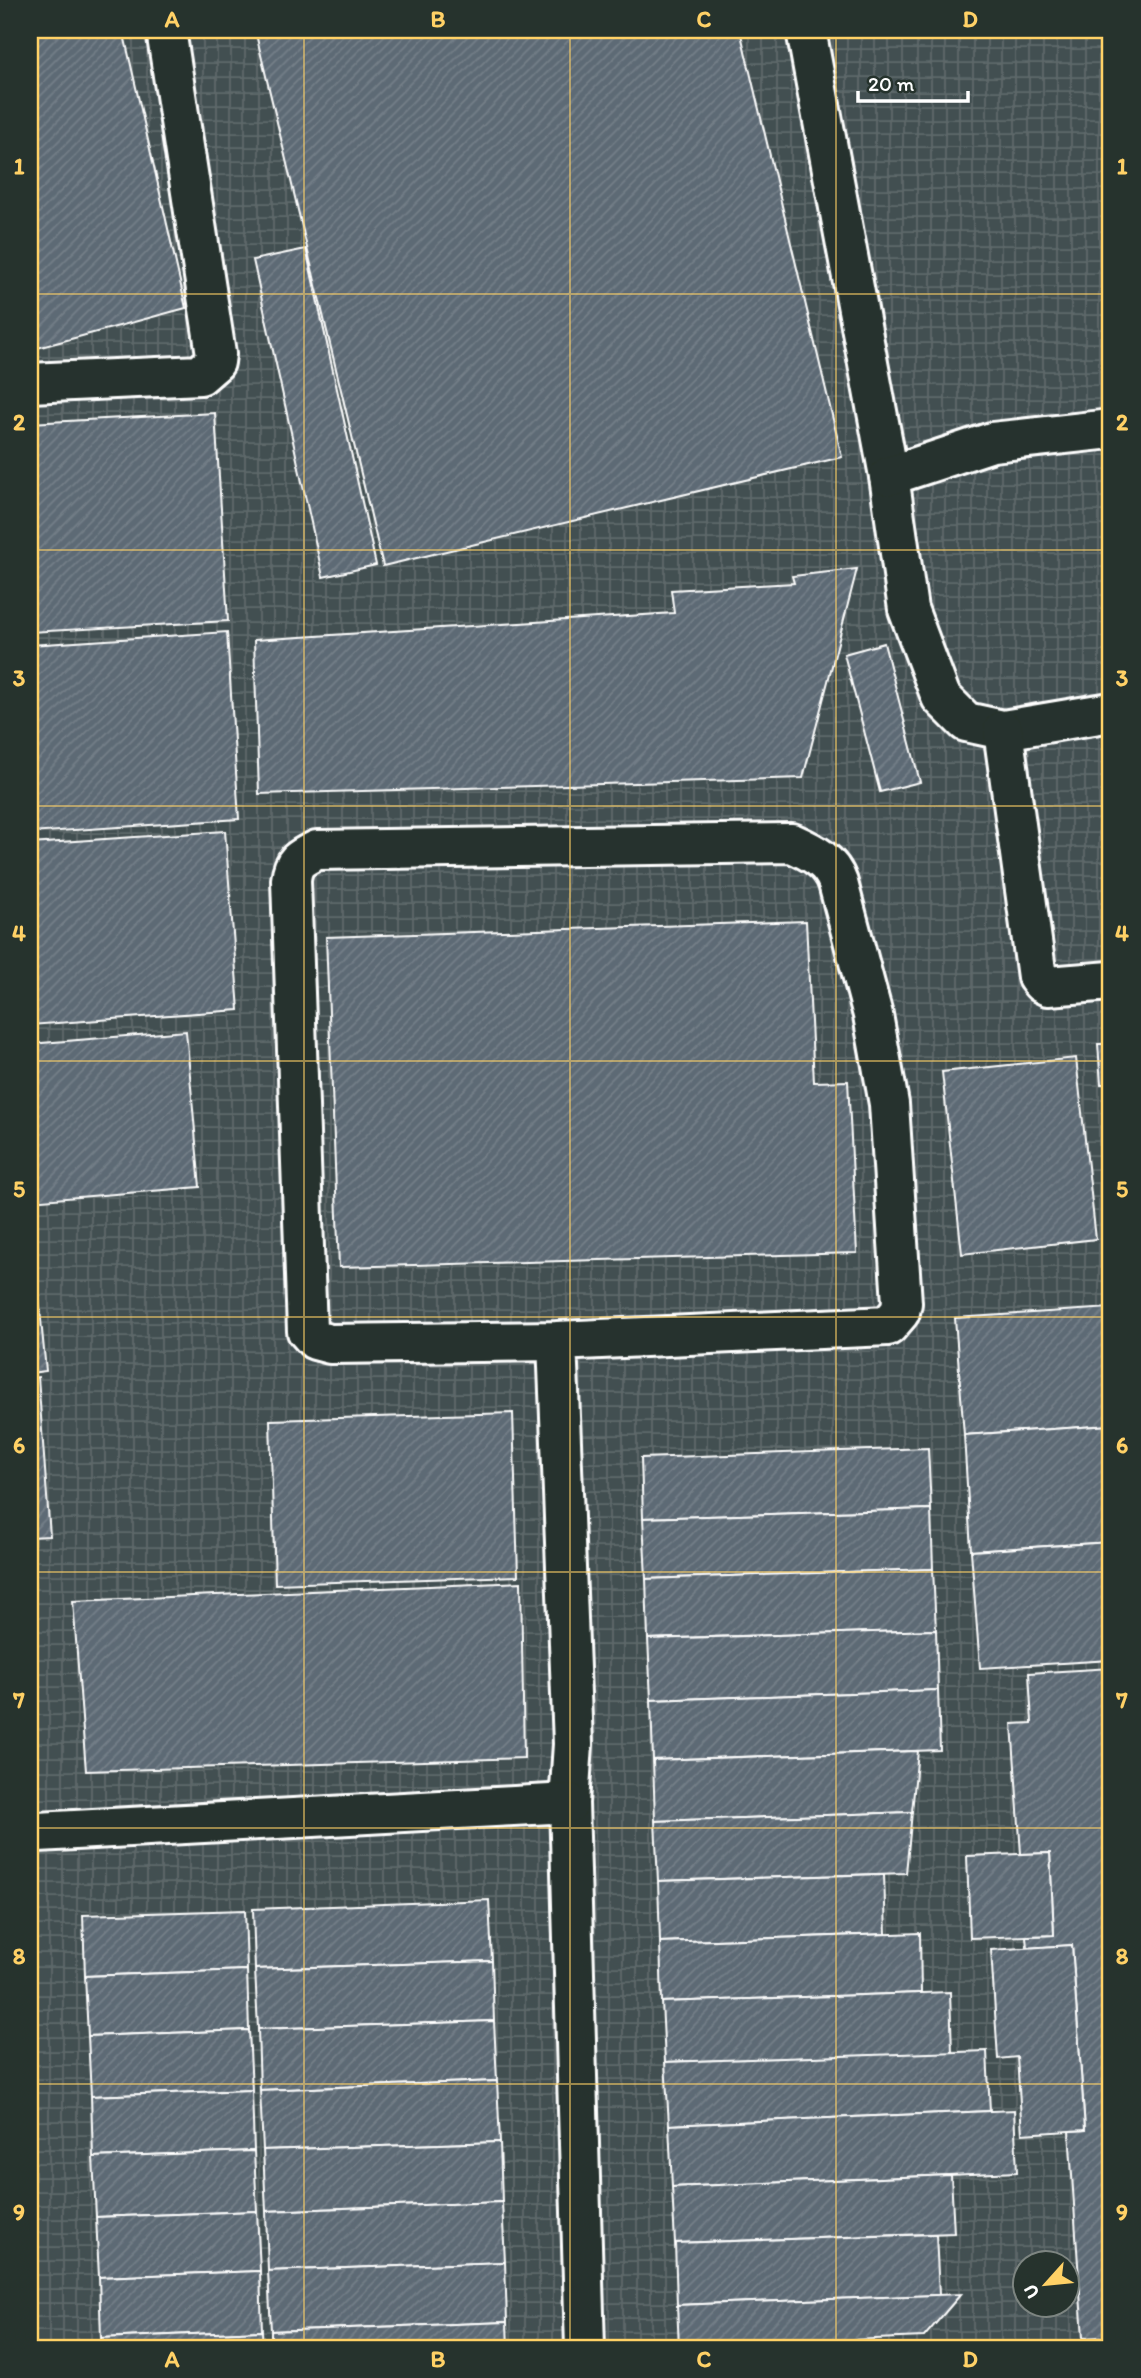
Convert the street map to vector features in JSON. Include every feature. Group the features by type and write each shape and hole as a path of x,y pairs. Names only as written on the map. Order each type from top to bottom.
{"lane":[{"path":"30,383 200,375 215,362 216,354 166,30"},
{"path":"806,30 889,475 908,609 941,697 966,722 1003,730 1111,712"},
{"path":"889,475 992,442 1111,429"},
{"path":"1003,730 1037,976 1048,986 1111,981"},
{"path":"792,843 815,853 834,872 838,883 870,1003 885,1078 902,1303 900,1312 888,1326 557,1341 330,1344 315,1340 307,1331 292,867 302,857 317,850 792,843"},
{"path":"557,1341 573,1744 569,1803 585,2348"},
{"path":"30,1835 52,1831 569,1803"}],"shaded area":[{"path":"30,30 1111,30 1111,2348 30,2348"}],"building":[{"path":"30,30 123,30 186,308 30,350"},
{"path":"255,30 740,30 842,457 383,566"},
{"path":"306,249 376,565 323,577 253,260"},
{"path":"215,413 228,621 30,632 30,423"},
{"path":"857,569 803,778 259,794 254,640 674,613 671,590 794,583 792,576"},
{"path":"227,632 239,819 30,833 30,645"},
{"path":"884,643 920,782 880,792 844,654"},
{"path":"225,831 239,1010 30,1025 30,844"},
{"path":"806,921 814,1082 848,1081 857,1253 339,1267 326,937"},
{"path":"186,1031 200,1187 30,1201 30,1044"},
{"path":"1098,1044 1111,1044 1111,1084 1101,1084"},
{"path":"1076,1058 1096,1239 962,1254 942,1072"},
{"path":"30,1248 34,1248 46,1371 30,1373"},
{"path":"1111,1308 1111,1425 964,1435 955,1318"},
{"path":"38,1377 50,1536 30,1537 30,1378"},
{"path":"513,1413 518,1576 275,1584 270,1420"},
{"path":"1111,1425 1111,1542 971,1551 964,1435"},
{"path":"928,1448 931,1509 643,1518 641,1458"},
{"path":"931,1509 933,1569 646,1579 643,1518"},
{"path":"1111,1542 1111,1660 980,1668 971,1551"},
{"path":"933,1569 936,1630 648,1639 646,1579"},
{"path":"521,1582 524,1758 86,1771 73,1601"},
{"path":"936,1630 938,1690 651,1700 648,1639"},
{"path":"1111,1668 1111,2348 1100,2348 1100,2337 1083,2338 1082,2248 1077,2248 1069,2131 1085,2130 1072,1945 1027,1948 1026,1936 1054,1935 1050,1853 1021,1854 1012,1724 1032,1723 1029,1673"},
{"path":"938,1690 940,1750 653,1760 651,1700"},
{"path":"918,1751 912,1812 655,1821 653,1760"},
{"path":"912,1812 906,1873 658,1881 655,1821"},
{"path":"1050,1853 1054,1935 970,1938 967,1856"},
{"path":"884,1874 886,1934 660,1942 658,1881"},
{"path":"489,1900 492,1961 255,1969 253,1909"},
{"path":"245,1910 247,1970 85,1976 83,1915"},
{"path":"920,1933 921,1993 662,2002 660,1942"},
{"path":"1072,1945 1085,2130 1022,2134 1017,2057 998,2059 991,1950"},
{"path":"492,1961 494,2021 258,2029 255,1969"},
{"path":"247,1970 249,2030 88,2036 85,1976"},
{"path":"950,1992 952,2053 665,2062 662,2002"},
{"path":"494,2021 497,2081 260,2090 258,2029"},
{"path":"249,2030 252,2090 91,2096 88,2036"},
{"path":"987,2051 990,2111 669,2125 665,2062"},
{"path":"497,2081 500,2142 263,2150 260,2090"},
{"path":"252,2090 254,2151 93,2157 91,2096"},
{"path":"1014,2110 1017,2172 672,2187 669,2125"},
{"path":"500,2142 502,2202 266,2211 263,2150"},
{"path":"254,2151 257,2211 96,2217 93,2157"},
{"path":"951,2175 954,2233 675,2243 672,2187"},
{"path":"502,2202 505,2262 268,2271 266,2211"},
{"path":"257,2211 260,2271 99,2277 96,2217"},
{"path":"936,2234 939,2295 677,2305 675,2243"},
{"path":"505,2262 507,2322 271,2331 268,2271"},
{"path":"260,2271 262,2331 101,2338 99,2277"},
{"path":"961,2294 924,2337 679,2347 677,2305"},
{"path":"507,2322 508,2348 271,2348 271,2331"},
{"path":"262,2331 263,2348 101,2348 101,2338"}]}
